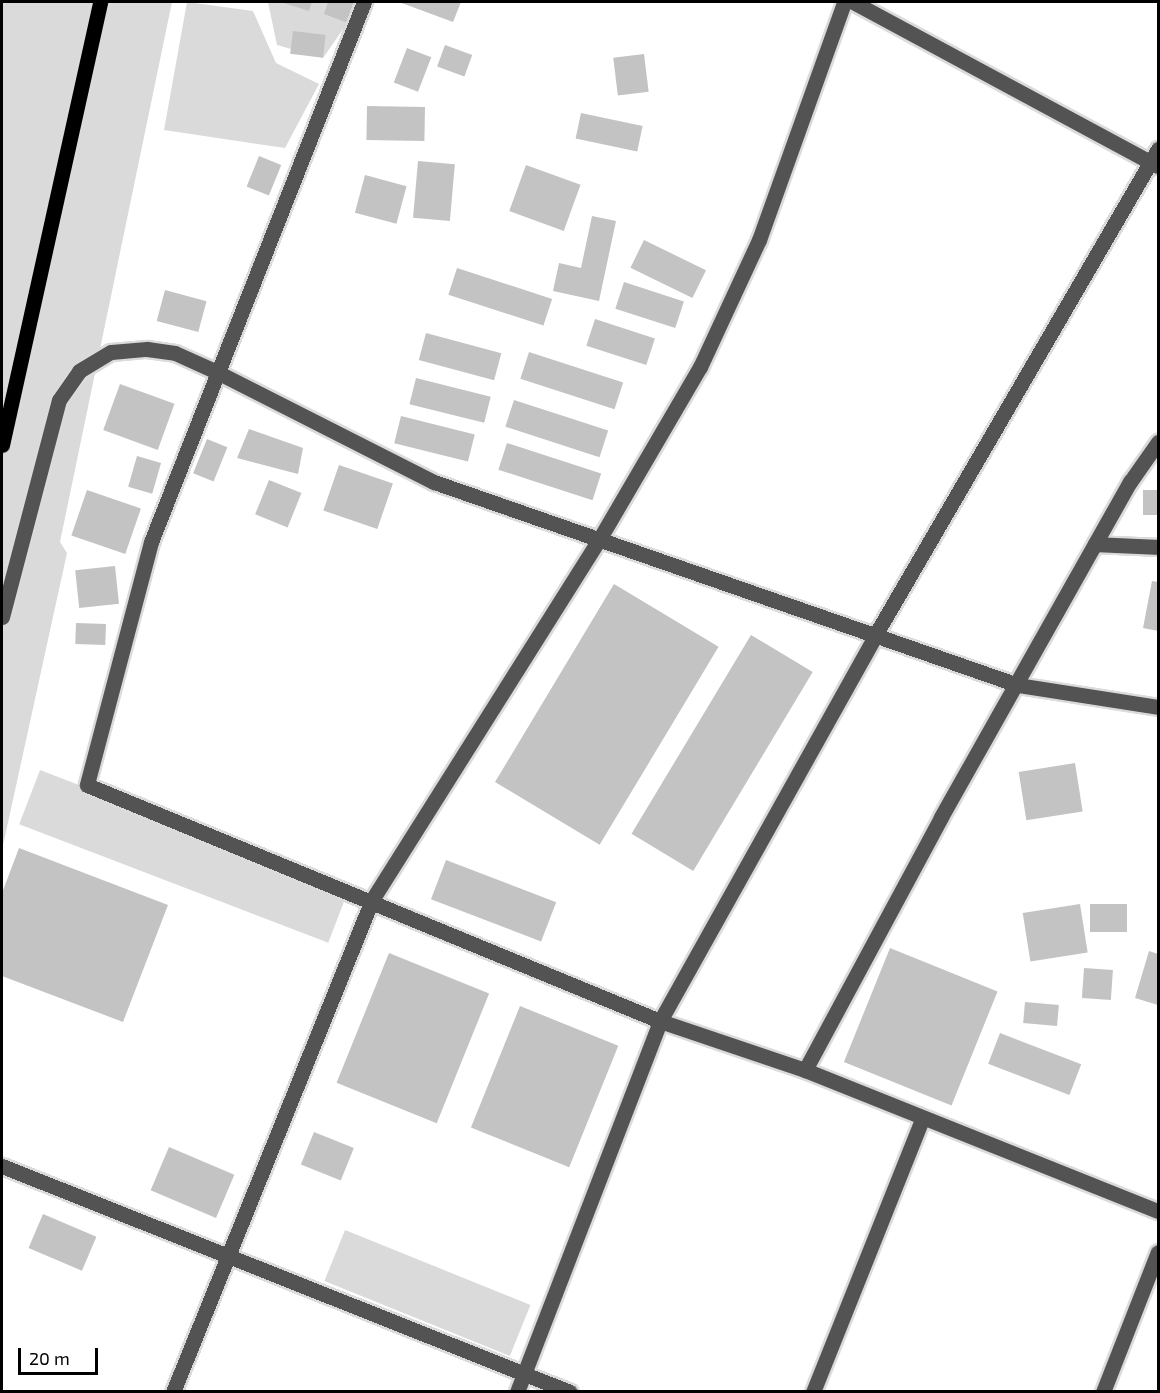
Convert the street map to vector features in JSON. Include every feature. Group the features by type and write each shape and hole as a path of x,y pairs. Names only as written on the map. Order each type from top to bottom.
{"main road":[{"path":"2,445 100,2"}],"street":[{"path":"364,2 215,371 152,542 87,785 372,900 660,1021 805,1070 922,1119 1158,1211"},
{"path":"173,1392 372,900 600,538 700,367 742,282 844,2"},
{"path":"517,1392 660,1021 877,632 1156,160 853,2"},
{"path":"2,617 59,400 79,371 111,352 147,349 175,352 434,482 877,632 1018,685 1158,707"},
{"path":"805,1070 1095,544 1158,442"},
{"path":"1095,544 1158,547"},
{"path":"813,1392 922,1119"},
{"path":"2,1166 229,1252 570,1392"},
{"path":"1103,1392 1158,1252"}],"shaded area":[{"path":"2,2 172,2 60,542 67,553 2,850"},
{"path":"187,2 253,11 276,63 319,84 285,148 164,130"},
{"path":"268,2 362,2 323,58 277,45"},
{"path":"40,770 349,889 328,943 19,824"},
{"path":"345,1230 530,1305 510,1356 324,1281"}],"building":[{"path":"281,2 312,2 309,11"},
{"path":"328,2 355,2 348,23 324,14"},
{"path":"399,2 461,2 453,22"},
{"path":"293,31 326,35 323,58 290,54"},
{"path":"445,45 472,55 464,77 437,67"},
{"path":"407,48 431,57 418,92 394,83"},
{"path":"644,54 649,92 618,95 613,58"},
{"path":"367,106 425,107 424,141 366,140"},
{"path":"581,113 643,126 637,152 576,138"},
{"path":"259,156 281,165 269,196 247,187"},
{"path":"418,161 455,164 450,221 413,218"},
{"path":"526,165 581,185 564,231 509,211"},
{"path":"365,175 407,186 396,224 355,213"},
{"path":"592,216 616,221 599,301 553,291 559,263 581,268"},
{"path":"644,240 706,270 692,298 630,268"},
{"path":"457,268 552,299 543,326 448,295"},
{"path":"624,282 684,301 675,328 615,309"},
{"path":"165,290 207,301 198,332 157,321"},
{"path":"595,319 655,338 646,365 586,346"},
{"path":"426,333 501,353 494,380 419,360"},
{"path":"529,352 623,383 615,409 520,379"},
{"path":"416,378 491,397 484,423 409,404"},
{"path":"120,384 175,404 158,450 103,430"},
{"path":"514,400 608,431 600,457 505,427"},
{"path":"401,416 475,434 468,462 394,443"},
{"path":"249,429 303,448 298,474 237,458"},
{"path":"207,439 227,447 214,482 193,473"},
{"path":"507,443 601,474 593,500 498,470"},
{"path":"137,456 161,463 152,494 128,487"},
{"path":"339,465 393,484 377,529 323,510"},
{"path":"269,480 301,493 288,527 255,514"},
{"path":"87,490 141,509 125,554 71,535"},
{"path":"1143,490 1158,490 1158,515 1143,515"},
{"path":"115,566 119,604 79,608 75,570"},
{"path":"1152,581 1158,582 1158,631 1143,628"},
{"path":"614,584 719,647 600,845 495,782"},
{"path":"76,623 106,624 105,645 75,644"},
{"path":"751,635 813,672 693,871 632,834"},
{"path":"1075,763 1083,811 1026,820 1019,772"},
{"path":"19,848 168,905 123,1022 2,976 2,893"},
{"path":"446,860 556,902 541,941 431,899"},
{"path":"1080,904 1088,952 1030,961 1023,913"},
{"path":"1090,904 1127,904 1127,932 1090,932"},
{"path":"890,948 998,991 951,1105 844,1062"},
{"path":"1149,951 1158,954 1158,1005 1135,998"},
{"path":"389,953 489,993 437,1123 337,1083"},
{"path":"1084,968 1113,970 1111,1000 1082,998"},
{"path":"1025,1002 1059,1005 1057,1026 1023,1023"},
{"path":"520,1006 618,1046 569,1167 471,1127"},
{"path":"1000,1033 1081,1064 1069,1095 988,1064"},
{"path":"314,1132 354,1148 341,1181 301,1164"},
{"path":"169,1147 234,1175 216,1218 151,1190"},
{"path":"43,1214 96,1237 82,1271 29,1248"}]}
